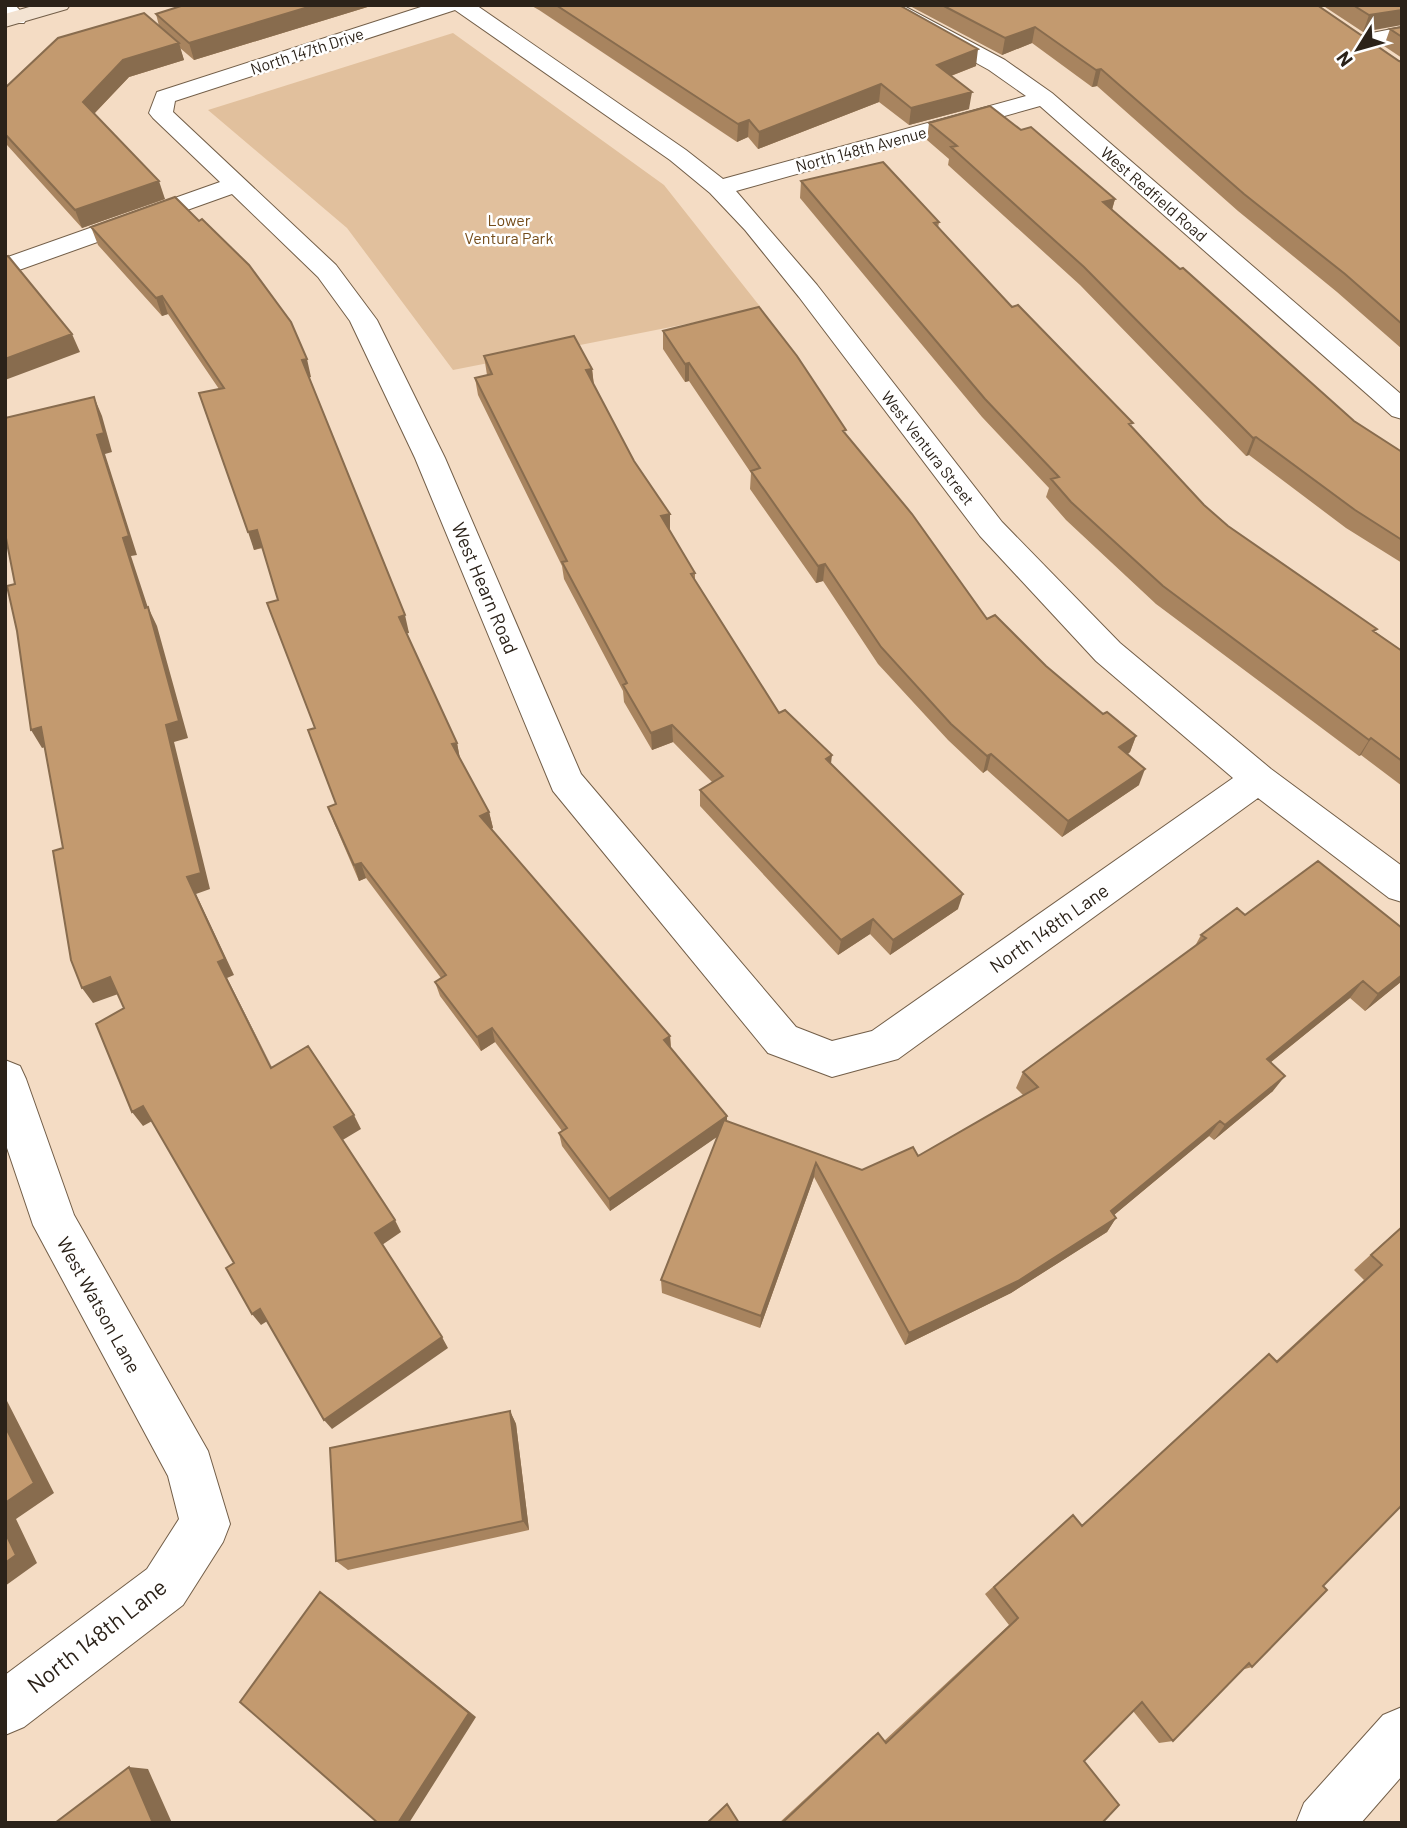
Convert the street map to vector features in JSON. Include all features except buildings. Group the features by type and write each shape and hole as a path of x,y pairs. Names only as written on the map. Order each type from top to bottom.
{"main road":[{"path":"9,15 60,5"}],"street":[{"name":"North 147th Drive","path":"165,97 449,5"},
{"name":"West Ventura Street","path":"462,5 678,155 719,188 754,225 808,291 991,529 1108,652 1258,779 1402,887"},
{"name":"West Redfield Road","path":"886,5 997,65 1044,98 1402,410"},
{"path":"1337,27 1381,57"},
{"path":"1360,42 1402,33"},
{"name":"West Hearn Road","path":"165,97 161,113 327,271 363,320 430,458 566,781 782,1040 832,1059"},
{"name":"North 148th Avenue","path":"719,188 1044,98"},
{"path":"5,267 235,185"},
{"name":"North 148th Lane","path":"832,1059 883,1046 1258,779"},
{"name":"West Watson Lane","path":"5,1079 55,1226 191,1468 205,1524"},
{"name":"North 148th Lane","path":"5,1709 165,1587 205,1524"},
{"path":"1324,1823 1402,1734"}],"green space":[{"name":"Lower Ventura Park","path":"453,33 664,185 762,309 453,370 347,228 208,110"}]}
